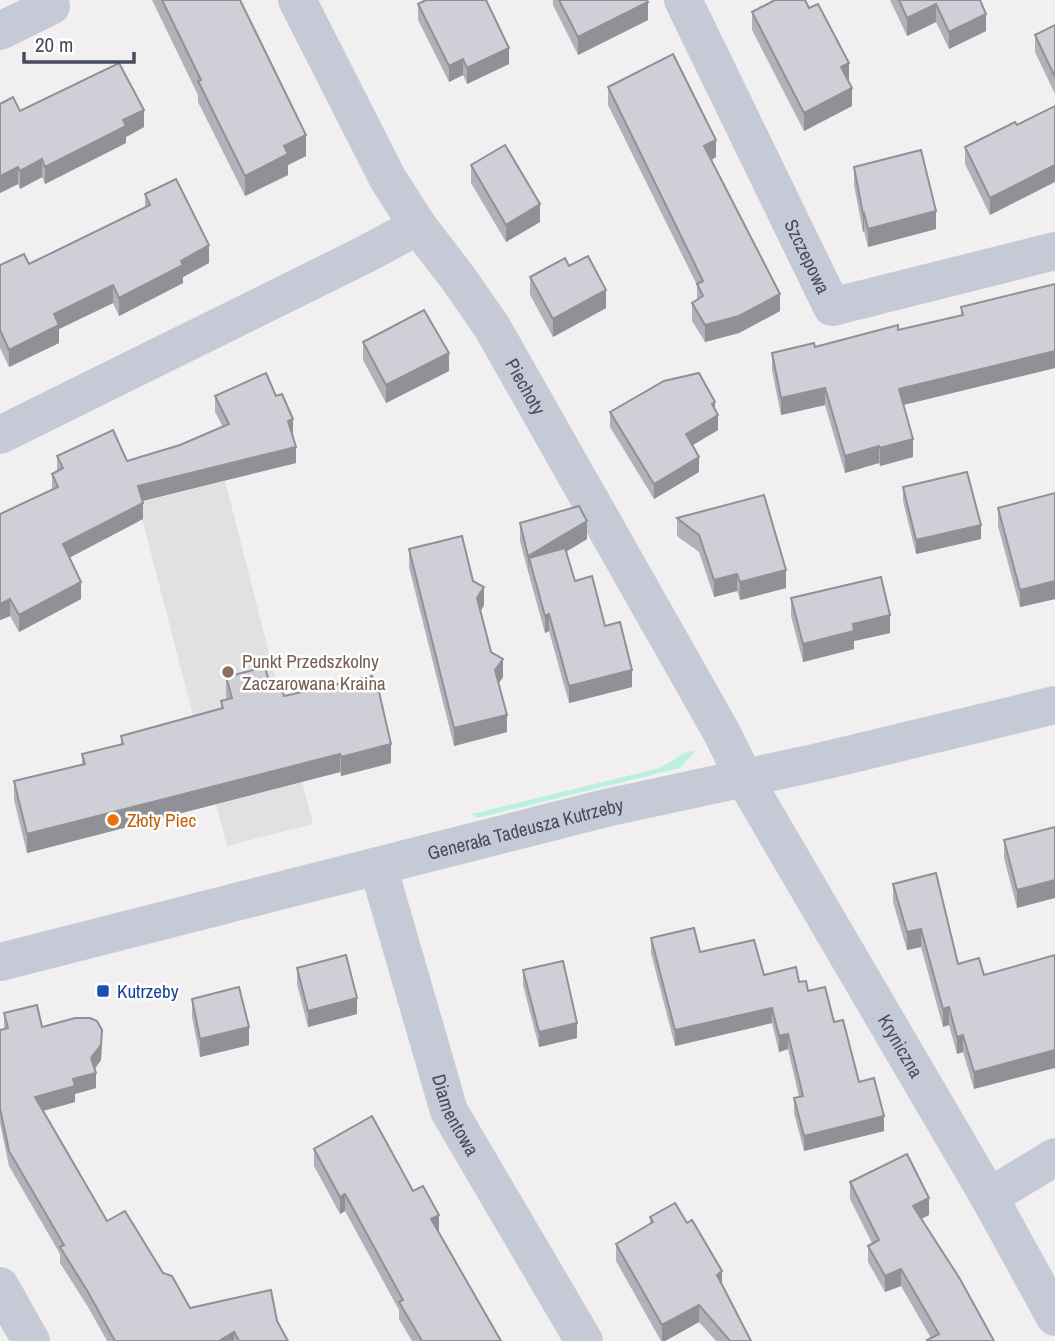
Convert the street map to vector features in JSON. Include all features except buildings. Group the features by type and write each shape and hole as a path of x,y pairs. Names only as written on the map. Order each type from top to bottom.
{"street":[{"name":"Piechoty","path":"297,0 388,179 418,226 492,327 722,733 744,778"},
{"name":"Szczepowa","path":"683,0 832,307 1055,251"},
{"path":"0,31 51,5"},
{"path":"0,435 418,226"},
{"name":"Generała Tadeusza Kutrzeby","path":"0,962 606,808 1055,705"},
{"name":"Kryniczna","path":"744,778 989,1197 1055,1317"},
{"name":"Diamentowa","path":"379,866 449,1111 584,1341"},
{"path":"989,1197 1055,1157"},
{"path":"0,1286 31,1341"}],"shaded area":[{"name":"Punkt Przedszkolny Zaczarowana Kraina","path":"225,481 313,824 227,846 138,503"}],"green space":[{"path":"696,750 680,768 477,818 472,814 660,768 685,753"}],"place":[{"name":"Punkt Przedszkolny Zaczarowana Kraina","path":"228,672"},
{"name":"Złoty Piec","path":"113,820"},
{"name":"Kutrzeby","path":"103,991"}]}
